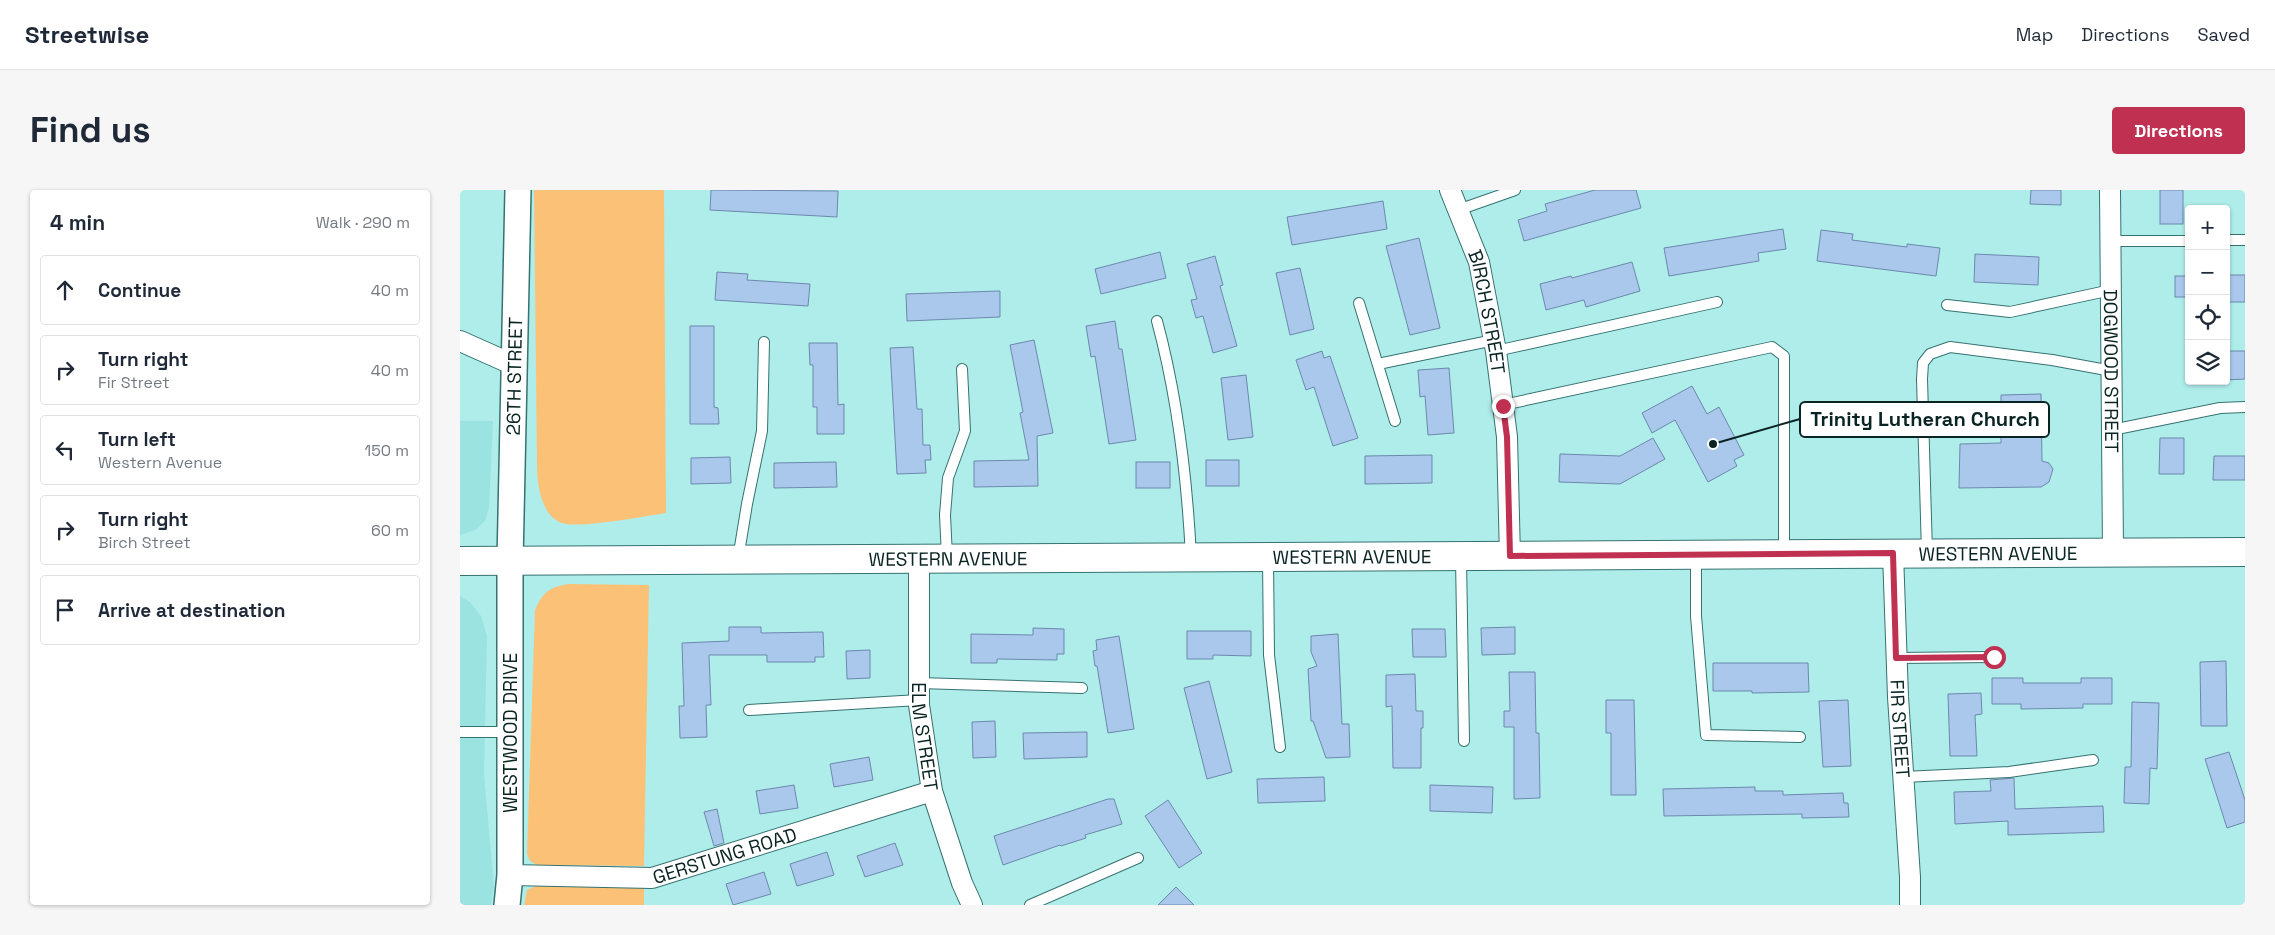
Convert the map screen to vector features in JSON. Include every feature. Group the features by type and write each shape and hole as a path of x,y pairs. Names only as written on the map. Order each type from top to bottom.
{"main road":[{"name":"WESTERN AVENUE","path":"460,562 2245,552"}],"street":[{"name":"26TH STREET","path":"510,562 518,190"},
{"name":"BIRCH STREET","path":"1450,190 1479,262 1495,345 1507,437 1510,556"},
{"name":"DOGWOOD STREET","path":"2110,190 2113,552"},
{"path":"460,341 514,365"},
{"name":"FIR STREET","path":"1893,553 1896,658 1910,877 1910,905"},
{"name":"ELM STREET","path":"920,559 919,692 932,790 962,883 972,905"},
{"name":"WESTWOOD DRIVE","path":"507,905 510,875 510,562"},
{"name":"GERSTUNG ROAD","path":"510,875 652,878 932,790"}],"lane":[{"path":"1458,210 1515,190"},
{"path":"2230,240 2245,240"},
{"path":"2110,241 2185,241"},
{"path":"1947,304 2010,312 2111,290"},
{"path":"1378,364 1495,345 1717,302"},
{"path":"1359,303 1395,420"},
{"path":"1157,321 1169,367 1181,434 1188,494 1191,558"},
{"path":"738,560 746,504 762,431 764,342"},
{"path":"1503,406 1772,347 1784,356 1784,554"},
{"path":"1927,553 1923,362 1930,354 1950,348 2052,360 2112,371"},
{"path":"947,558 945,515 948,478 966,431 962,369"},
{"path":"2112,430 2220,408 2245,408"},
{"path":"1696,555 1696,616 1706,735 1800,737"},
{"path":"1461,557 1464,741"},
{"path":"1268,558 1268,655 1280,747"},
{"path":"1896,658 1994,657"},
{"path":"749,710 919,692 1082,688"},
{"path":"460,732 510,732"},
{"path":"1903,776 2009,772 2093,760"},
{"path":"1030,905 1138,858"}],"shaded area":[{"path":"534,190 664,190 666,513 597,523 570,524 562,523 555,519 545,507 539,490 537,473"},
{"path":"460,421 493,421 489,508 485,521 475,530 460,535"},
{"path":"569,584 649,585 644,866 537,865 530,861 527,854 535,610 548,591"},
{"path":"460,596 470,602 481,616 487,636 484,775 494,886 491,905 460,905"},
{"path":"536,886 644,887 644,905 524,905 527,890"}],"building":[{"path":"711,190 838,191 837,217 710,210"},
{"path":"1595,190 1636,190 1641,208 1524,241 1518,220 1547,211 1545,204"},
{"path":"2031,190 2061,190 2061,205 2030,204"},
{"path":"2160,190 2183,190 2183,224 2160,224"},
{"path":"1383,201 1387,229 1292,245 1287,217"},
{"path":"1783,229 1786,249 1758,253 1759,261 1669,276 1664,248"},
{"path":"1821,230 1853,234 1852,240 1907,247 1907,244 1940,248 1936,276 1817,261"},
{"path":"1419,238 1440,328 1410,335 1386,246"},
{"path":"1160,252 1166,278 1101,294 1095,269"},
{"path":"1975,254 2039,257 2038,285 1974,282"},
{"path":"1215,256 1223,285 1220,286 1237,346 1213,353 1203,316 1196,318 1191,300 1197,299 1187,264"},
{"path":"1632,262 1640,291 1586,307 1584,300 1546,310 1540,284 1571,276 1572,278"},
{"path":"1300,268 1314,329 1290,335 1276,273"},
{"path":"717,272 748,274 747,280 810,284 808,306 715,300"},
{"path":"2230,275 2245,275 2245,302 2230,302"},
{"path":"2175,276 2185,276 2185,297 2175,297"},
{"path":"1000,291 1000,317 907,321 906,294"},
{"path":"1115,321 1119,349 1122,349 1136,440 1109,444 1095,356 1091,357 1086,326"},
{"path":"690,326 714,326 714,407 718,408 719,424 690,424"},
{"path":"1034,340 1053,433 1037,436 1038,486 974,487 974,461 1029,460 1020,413 1023,412 1010,345"},
{"path":"809,343 837,343 838,405 844,404 844,434 817,434 817,407 813,407 813,365 810,365"},
{"path":"913,347 917,409 922,409 923,445 930,445 931,460 925,460 926,473 897,474 890,348"},
{"path":"1322,351 1324,358 1330,356 1358,438 1333,446 1314,387 1306,390 1296,360"},
{"path":"2230,351 2245,351 2245,379 2230,380"},
{"path":"1449,368 1454,433 1428,435 1425,396 1420,397 1418,370"},
{"path":"1246,375 1253,437 1228,440 1221,378"},
{"path":"1692,386 1707,414 1719,407 1744,455 1734,460 1737,466 1708,482 1675,420 1652,433 1642,413"},
{"path":"2041,394 2042,461 2049,463 2053,469 2049,482 2041,487 1959,488 1960,444 2001,443 2001,395"},
{"path":"1653,438 1665,459 1620,484 1559,482 1560,454 1620,456"},
{"path":"2160,438 2184,438 2184,474 2159,474"},
{"path":"1432,455 1432,483 1365,484 1365,456"},
{"path":"2214,456 2245,456 2245,480 2213,480"},
{"path":"730,457 731,483 691,484 691,458"},
{"path":"1206,460 1239,460 1239,486 1206,486"},
{"path":"836,462 837,487 774,488 774,463"},
{"path":"1136,462 1170,462 1170,488 1136,488"},
{"path":"729,627 761,627 761,633 823,632 824,657 815,657 815,662 767,662 767,655 709,655 711,705 706,705 707,737 680,738 679,706 684,706 682,643 729,641"},
{"path":"1515,627 1515,654 1482,655 1481,628"},
{"path":"1033,628 1064,629 1064,654 1057,654 1057,660 997,659 997,663 971,663 971,634 1033,635"},
{"path":"1412,629 1445,629 1446,657 1413,657"},
{"path":"1187,631 1251,631 1251,656 1213,655 1213,659 1187,659"},
{"path":"1338,634 1342,724 1349,724 1350,757 1326,758 1313,721 1311,721 1308,669 1317,666 1311,652 1311,636"},
{"path":"1119,636 1134,729 1108,733 1093,651 1097,650 1096,640"},
{"path":"870,650 870,678 847,679 846,651"},
{"path":"2226,661 2227,726 2201,726 2200,662"},
{"path":"1713,663 1808,663 1809,692 1752,693 1752,691 1713,691"},
{"path":"1509,672 1535,672 1536,733 1539,733 1540,798 1514,799 1514,727 1504,727 1504,711 1510,711"},
{"path":"1415,674 1416,711 1423,711 1421,768 1393,768 1392,706 1386,707 1386,675"},
{"path":"1992,678 2023,678 2023,683 2081,683 2081,678 2112,678 2112,704 2083,704 2083,708 2021,709 2021,704 1992,704"},
{"path":"1209,681 1232,772 1207,779 1184,688"},
{"path":"1981,693 1982,714 1975,715 1977,756 1950,756 1948,694"},
{"path":"1606,700 1634,700 1636,795 1611,795 1611,733 1606,733"},
{"path":"1848,700 1851,766 1823,767 1819,701"},
{"path":"2132,702 2159,703 2157,769 2150,768 2149,804 2124,803 2125,767 2131,767"},
{"path":"995,721 996,757 973,758 972,722"},
{"path":"1087,732 1087,757 1024,759 1023,733"},
{"path":"2229,752 2245,800 2245,822 2227,828 2205,759"},
{"path":"869,757 873,780 834,787 830,764"},
{"path":"1324,777 1325,801 1258,803 1257,779"},
{"path":"2014,778 2015,809 2103,806 2104,832 2008,835 2008,821 1955,824 1954,792 1991,791 1990,780"},
{"path":"794,785 798,808 760,814 756,791"},
{"path":"1430,785 1493,787 1492,813 1430,811"},
{"path":"1755,787 1755,791 1783,791 1783,795 1843,793 1844,803 1848,803 1849,817 1802,818 1802,814 1664,816 1663,789"},
{"path":"1108,799 1114,799 1122,824 1085,835 1086,838 1003,865 994,836"},
{"path":"1168,800 1202,853 1179,868 1145,816"},
{"path":"717,809 724,843 714,846 704,812"},
{"path":"895,843 903,865 865,877 857,856"},
{"path":"827,852 834,875 797,886 790,864"},
{"path":"764,872 771,894 733,905 726,884"},
{"path":"1176,887 1194,905 1158,905"}],"place":[{"name":"Trinity Lutheran Church","path":"1713,444"}],"route":[{"path":"1503,406 1507,437 1510,556 1893,553 1896,658 1994,657"}]}
